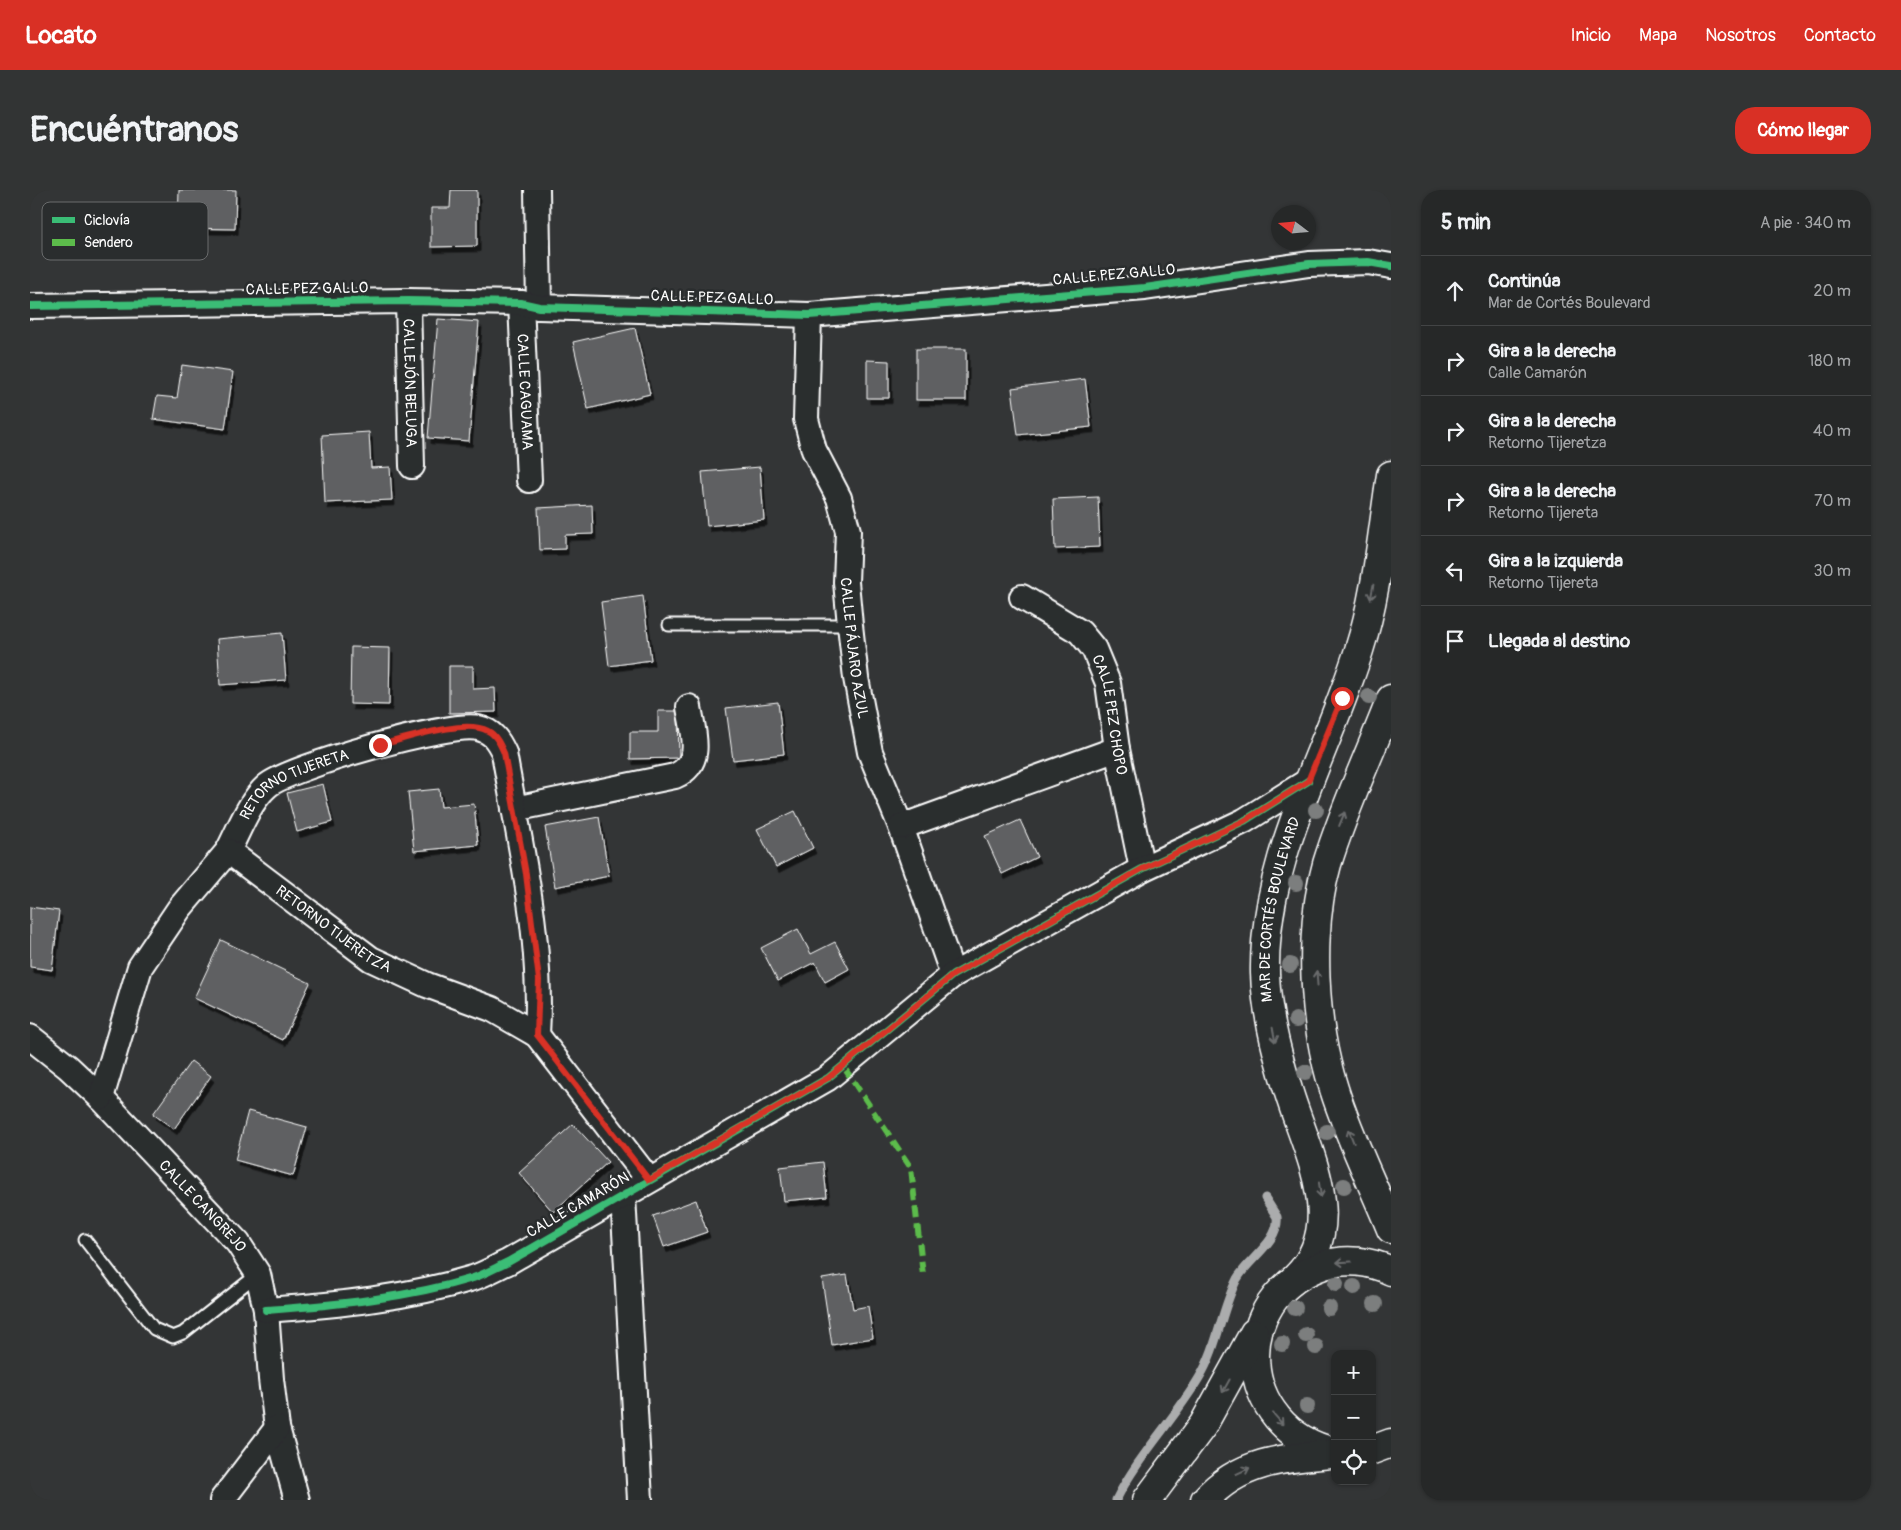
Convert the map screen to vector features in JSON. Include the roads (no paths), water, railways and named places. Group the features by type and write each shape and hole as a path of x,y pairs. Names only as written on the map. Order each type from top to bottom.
{"street":[{"name":"CALLE CAGUAMA","path":"529,480 530,305 537,190"},
{"name":"CALLE PEZ GALLO","path":"30,306 408,302 809,314 1145,288 1309,264 1368,262 1391,266"},
{"name":"CALLEJÓN BELUGA","path":"408,302 412,466"},
{"name":"CALLE PÁJARO AZUL","path":"809,314 806,418 814,450 839,498 848,531 846,582 850,626 856,678 870,752 901,827 953,975"},
{"name":"MAR DE CORTÉS BOULEVARD","path":"1291,1282 1310,1261 1316,1245 1321,1222 1320,1191 1316,1170 1278,1055 1265,974 1267,931 1285,850 1308,781 1360,648 1373,585 1391,475"},
{"name":"CALLE PEZ CHOPO","path":"1022,597 1080,632 1094,649 1108,683 1117,749 1142,869"},
{"path":"1391,699 1339,827 1326,867 1314,942 1324,1053 1348,1126 1391,1229"},
{"path":"514,809 675,776 685,771 694,759 696,744 689,707"},
{"name":"RETORNO TIJERETA","path":"228,851 252,807 266,787 280,777 300,769 371,748 449,729 476,727 489,731 498,740 504,753 526,874 539,980 537,1035"},
{"path":"901,827 1117,749"},
{"name":"CALLE CAMARÓN","path":"266,1310 346,1304 475,1277 508,1262 828,1078 953,975 1142,869 1244,821 1308,781"},
{"path":"101,1098 140,967 179,909 228,851"},
{"name":"RETORNO TIJERETZA","path":"228,851 371,959 427,985 492,1009 537,1035 649,1180"},
{"name":"CALLE CANGREJO","path":"30,1037 68,1067 101,1098 238,1243 258,1274 266,1310 277,1428 297,1500"},
{"path":"623,1196 640,1500"},
{"path":"1147,1500 1212,1411 1272,1301 1291,1282 1315,1268 1343,1262 1372,1264 1391,1271"},
{"path":"1266,1312 1256,1341 1254,1357 1257,1379 1265,1401 1273,1414 1295,1435 1308,1443 1331,1452"},
{"path":"222,1500 277,1428"},
{"path":"1376,1449 1391,1443"},
{"path":"1376,1450 1391,1449"},
{"path":"1205,1500 1227,1479 1259,1464 1293,1457 1331,1453"}],"lane":[{"path":"669,625 850,626"},
{"path":"85,1240 154,1329 173,1336 183,1333 258,1274"}],"waterway":[{"path":"1116,1500 1145,1453 1179,1409 1199,1378 1211,1354 1227,1303 1237,1279 1274,1234 1277,1226 1277,1217 1265,1198"}]}
